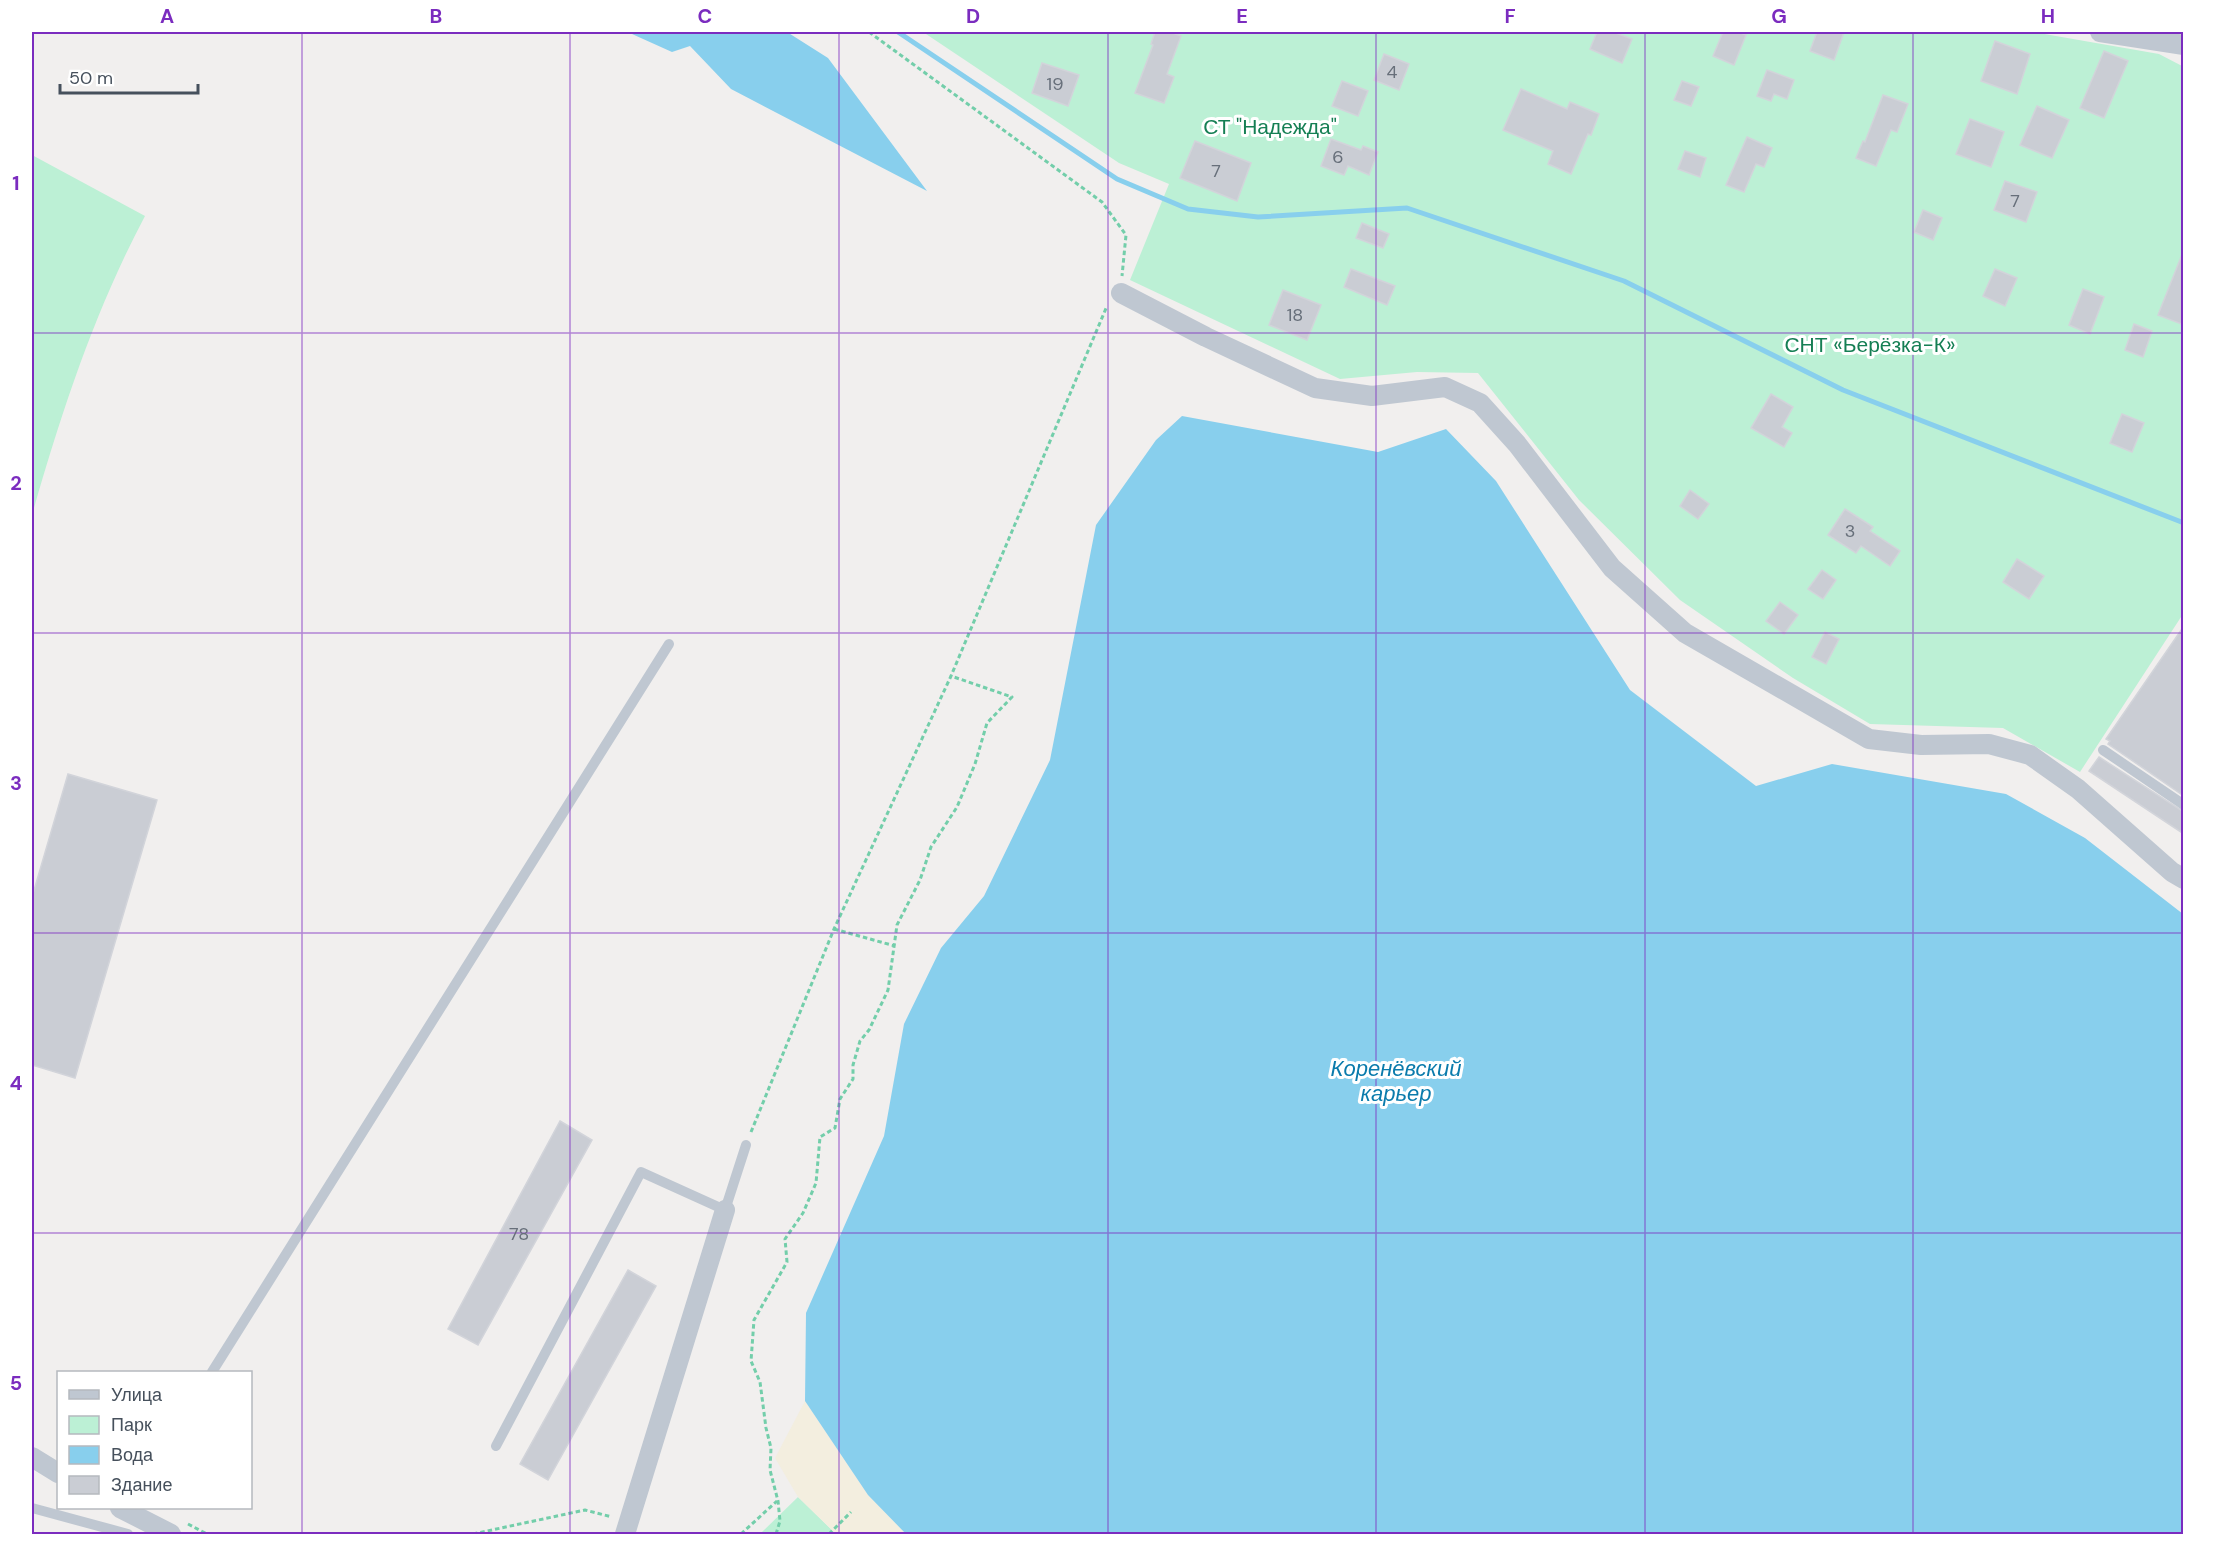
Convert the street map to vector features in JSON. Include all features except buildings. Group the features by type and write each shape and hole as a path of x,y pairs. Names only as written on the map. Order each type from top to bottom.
{"street":[{"path":"2100,32 2184,45"},
{"path":"1121,293 1206,337 1315,388 1372,396 1445,387 1480,403 1517,444 1612,568 1685,633 1869,739 1921,745 1989,744 2030,755 2078,789 2172,872 2184,879"},
{"path":"627,1528 725,1210"},
{"path":"32,1457 57,1472"},
{"path":"126,1509 171,1534"}],"lane":[{"path":"213,1371 669,644"},
{"path":"2103,750 2184,805"},
{"path":"496,1446 641,1172 725,1210 746,1144"},
{"path":"32,1508 128,1534"}],"path":[{"path":"746,1144 834,929 951,676 1107,305 1121,293 1126,235 1102,202 869,32"},
{"path":"776,1534 780,1521 778,1501 770,1470 771,1448 760,1382 751,1361 754,1320 787,1262 785,1239 803,1213 816,1183 820,1137 835,1128 840,1099 854,1079 853,1065 860,1041 869,1030 888,990 891,978 889,969 897,925 920,880 931,847 957,807 975,764 987,723 1012,697 951,676"},
{"path":"834,929 895,945"},
{"path":"741,1534 778,1501"},
{"path":"474,1534 585,1510 627,1528"},
{"path":"829,1534 851,1512"}],"green space":[{"name":"СНТ «Берёзка-К»","path":"923,32 2033,32 2159,54 2184,67 2183,614 2080,772 2003,728 1870,724 1793,678 1680,600 1579,500 1478,373 1417,372 1340,379 1130,280 1169,184 1119,163"},
{"path":"32,155 145,216 110,288 81,362 32,515"},
{"path":"798,1497 836,1534 760,1534"}],"sand":[{"path":"805,1401 868,1495 906,1534 836,1534 798,1497 775,1458"}],"water":[{"path":"630,32 787,32 828,58 927,191 731,89 690,46 672,52"},
{"name":"Коренёвский карьер","path":"1182,416 1378,452 1446,429 1496,481 1630,690 1756,786 1832,764 2006,794 2085,838 2183,914 2183,1534 906,1534 868,1495 805,1401 806,1313 884,1136 904,1024 941,948 984,896 1050,760 1096,525 1156,440"}],"waterway":[{"path":"898,32 1117,179 1188,209 1258,217 1407,208 1624,281 1843,390 2184,523"}],"park label":[{"name":"СТ \"Надежда\"","path":"1270,127"}]}
